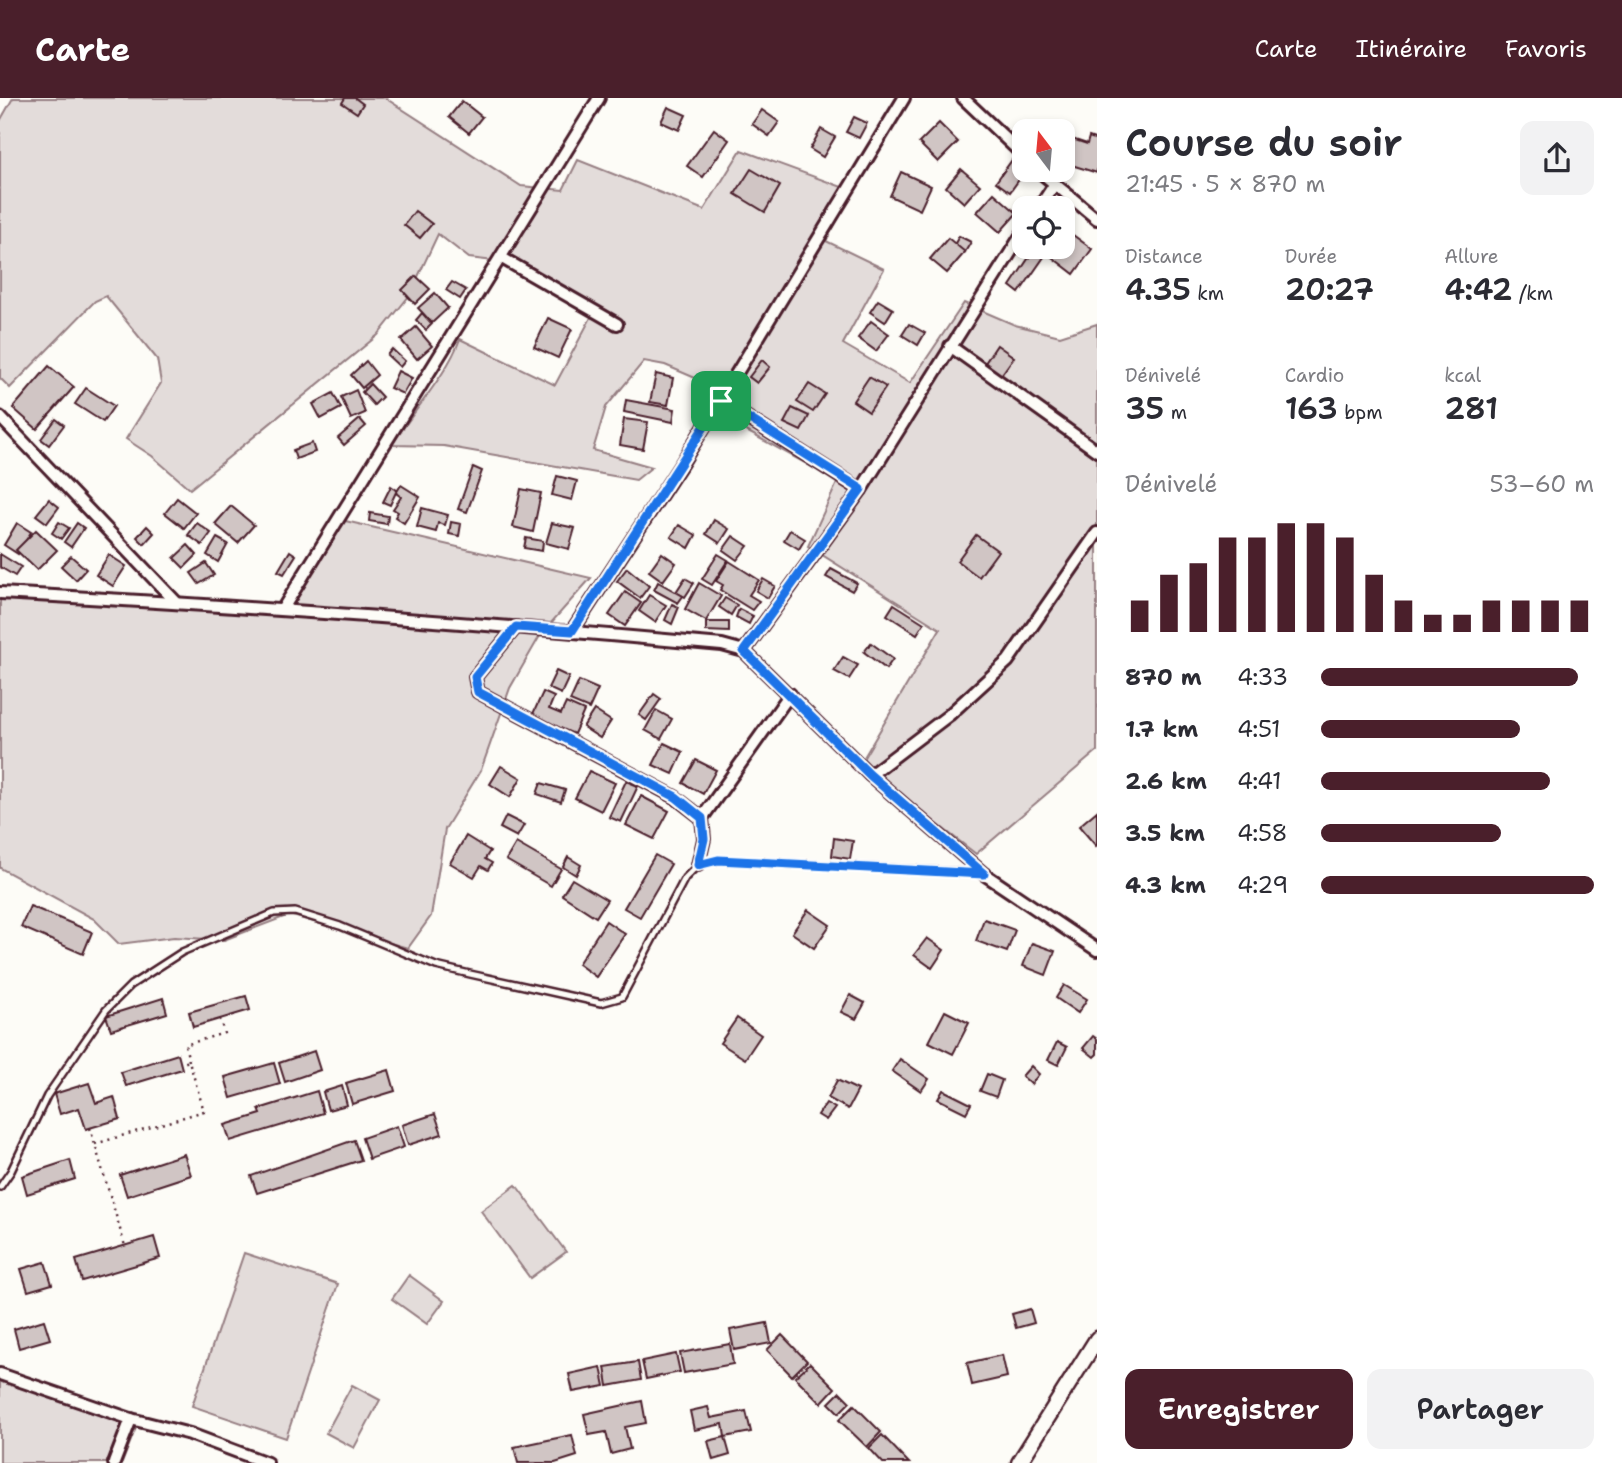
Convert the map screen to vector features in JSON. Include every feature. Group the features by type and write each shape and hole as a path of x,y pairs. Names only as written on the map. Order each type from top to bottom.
{"main road":[{"path":"1019,1463 1097,1339"}],"street":[{"path":"282,610 599,98"},
{"path":"572,631 721,401 904,98"},
{"path":"963,98 1012,145"},
{"path":"1051,182 1097,219"},
{"path":"1046,196 1054,185"},
{"path":"744,651 861,489 1012,250"},
{"path":"502,258 617,324"},
{"path":"950,346 1097,451"},
{"path":"721,401 861,489"},
{"path":"0,417 176,602"},
{"path":"870,775 950,715 1008,661 1097,533"},
{"path":"0,593 176,602 572,631 722,645 744,651 870,775 984,874 1097,950"},
{"path":"516,627 475,677 478,692 676,797 702,818"},
{"path":"698,865 704,839 702,818 790,694"},
{"path":"0,1374 131,1419 190,1434 267,1463"},
{"path":"114,1463 131,1419"}],"lane":[{"path":"0,1187 11,1171 47,1096 106,1010 131,985 182,953 284,911 340,926 436,966 575,999 612,1003 622,997 685,878 698,865 718,860 984,874"}],"path":[{"path":"95,1144 204,1111 185,1045 224,1033 220,1019"},
{"path":"180,1063 189,1061"},
{"path":"90,1128 125,1246"}],"shaded area":[{"path":"13,98 385,98 521,186 563,190 578,160 704,210 741,150 853,191 826,241 884,269 843,344 910,383 964,303 1015,325 1060,336 1097,324 1097,751 976,854 860,764 940,629 808,546 838,481 717,415 728,392 665,365 644,361 606,407 593,450 652,467 636,480 444,446 392,445 438,379 460,339 555,385 595,310 494,261 469,258 438,234 409,296 378,335 190,489 152,456 126,439 161,383 157,359 106,296 95,301 10,388 0,378 0,121"},
{"path":"341,520 591,578 541,634 510,688 481,770 445,829 431,916 408,948 289,915 224,940 174,937 119,944 94,919 0,868 0,592 158,603 283,604"},
{"path":"516,1185 566,1252 530,1278 481,1211"},
{"path":"244,1253 338,1284 286,1438 192,1406"},
{"path":"409,1275 444,1301 427,1324 392,1299"},
{"path":"0,1379 137,1425 122,1463 0,1463"},
{"path":"352,1385 380,1400 354,1448 326,1433"}],"building":[{"path":"345,98 355,98 363,104 357,113 342,103"},
{"path":"462,101 482,117 469,133 449,117"},
{"path":"668,107 686,115 679,130 661,122"},
{"path":"762,110 779,122 769,136 752,124"},
{"path":"854,117 867,123 859,138 846,132"},
{"path":"939,123 958,142 938,162 919,143"},
{"path":"714,129 729,140 703,177 687,166"},
{"path":"821,129 835,137 823,157 810,149"},
{"path":"1089,137 1097,140 1097,173 1075,166 1075,140 1087,144"},
{"path":"1012,160 1012,182 1017,182 1010,192 996,182"},
{"path":"751,169 780,186 765,212 735,194"},
{"path":"961,169 980,185 964,203 946,187"},
{"path":"901,172 931,186 920,210 890,196"},
{"path":"994,193 1012,209 1012,219 1000,232 977,212"},
{"path":"415,211 432,224 420,238 404,225"},
{"path":"959,236 971,242 965,252 954,245"},
{"path":"1075,237 1092,249 1074,274 1054,259 1075,259"},
{"path":"948,238 965,252 947,273 930,259"},
{"path":"1028,259 1043,259 1019,293 1010,286"},
{"path":"416,276 430,289 415,304 402,290"},
{"path":"452,282 466,290 460,299 446,290"},
{"path":"435,293 448,308 432,323 418,308"},
{"path":"878,300 893,309 885,322 870,312"},
{"path":"422,313 432,324 426,330 416,320"},
{"path":"548,318 572,329 558,358 534,347"},
{"path":"871,321 889,334 876,351 858,338"},
{"path":"909,324 925,333 918,345 902,335"},
{"path":"416,327 432,346 417,359 401,340"},
{"path":"997,345 1014,357 999,378 983,366"},
{"path":"392,349 405,361 400,367 387,355"},
{"path":"762,360 770,367 757,383 749,377"},
{"path":"366,361 377,375 362,388 351,375"},
{"path":"49,366 74,387 37,429 13,408"},
{"path":"398,371 412,378 403,394 390,388"},
{"path":"656,374 673,378 668,405 650,402"},
{"path":"869,377 886,387 869,412 853,401"},
{"path":"370,384 382,397 374,405 362,392"},
{"path":"809,384 825,394 813,412 797,402"},
{"path":"86,388 114,406 103,422 75,404"},
{"path":"356,390 365,413 351,419 341,397"},
{"path":"333,393 341,408 321,419 313,404"},
{"path":"626,400 675,409 673,422 624,412"},
{"path":"792,408 809,416 801,431 784,423"},
{"path":"56,419 64,425 49,445 41,439"},
{"path":"360,419 366,426 344,445 338,438"},
{"path":"624,419 648,422 643,449 620,445"},
{"path":"312,443 315,452 296,459 293,450"},
{"path":"473,467 482,471 467,512 458,509"},
{"path":"557,476 577,481 572,500 552,495"},
{"path":"401,485 420,497 404,523 395,517 398,512 393,509 401,497 396,493"},
{"path":"391,486 397,490 390,505 383,502"},
{"path":"521,489 541,493 533,532 513,527"},
{"path":"177,498 196,513 184,528 165,513"},
{"path":"49,499 59,507 47,523 36,515"},
{"path":"231,506 254,525 238,543 215,524"},
{"path":"422,508 448,515 445,525 438,523 436,532 417,527"},
{"path":"370,513 388,516 387,524 369,521"},
{"path":"714,520 729,529 720,543 706,534"},
{"path":"59,522 69,528 61,539 52,533"},
{"path":"451,522 461,524 459,536 449,534"},
{"path":"17,523 31,532 18,554 4,545"},
{"path":"77,523 84,528 71,547 64,542"},
{"path":"197,523 211,533 202,545 188,535"},
{"path":"552,523 575,528 569,549 546,543"},
{"path":"679,525 696,535 689,548 671,537"},
{"path":"147,526 154,533 144,544 137,537"},
{"path":"36,530 57,550 37,570 16,550"},
{"path":"790,530 805,539 799,549 784,540"},
{"path":"976,535 998,551 979,577 957,561"},
{"path":"733,536 748,546 737,560 723,550"},
{"path":"217,538 228,544 218,562 207,555"},
{"path":"526,538 543,541 542,551 524,548"},
{"path":"188,545 197,555 184,568 174,558"},
{"path":"290,551 296,555 284,574 278,571"},
{"path":"662,553 676,563 663,581 649,571"},
{"path":"0,554 21,567 15,576 0,567"},
{"path":"718,554 728,560 712,585 702,579"},
{"path":"109,555 126,566 113,586 96,575"},
{"path":"71,556 86,569 76,580 61,566"},
{"path":"729,561 759,580 749,595 759,601 752,610 720,590 723,585 716,581"},
{"path":"206,563 214,575 199,584 191,573"},
{"path":"627,568 649,586 640,598 617,581"},
{"path":"831,569 857,583 852,591 826,577"},
{"path":"685,578 694,583 685,597 676,592"},
{"path":"763,579 775,586 768,598 756,591"},
{"path":"658,582 683,596 678,603 654,590"},
{"path":"699,583 721,596 706,621 685,609"},
{"path":"625,592 641,603 625,626 609,615"},
{"path":"649,595 666,605 655,622 639,611"},
{"path":"725,598 737,605 731,615 719,607"},
{"path":"672,604 679,607 672,624 665,620"},
{"path":"894,604 924,623 917,634 887,615"},
{"path":"739,609 753,616 749,624 736,617"},
{"path":"706,622 729,622 729,632 706,631"},
{"path":"871,643 893,659 886,669 864,652"},
{"path":"843,657 858,665 849,679 834,671"},
{"path":"556,671 569,677 561,694 548,688"},
{"path":"579,681 598,689 589,709 570,701"},
{"path":"543,692 554,697 549,709 561,714 566,703 584,711 574,734 532,716"},
{"path":"654,694 661,699 646,720 639,715"},
{"path":"594,710 611,721 600,738 583,727"},
{"path":"656,710 672,719 661,739 645,730"},
{"path":"664,743 683,752 673,774 653,765"},
{"path":"696,760 716,770 703,794 683,783"},
{"path":"501,766 521,778 510,797 490,784"},
{"path":"589,771 615,783 601,811 575,798"},
{"path":"626,781 638,786 621,822 609,817"},
{"path":"541,783 565,790 561,802 537,794"},
{"path":"641,796 669,811 654,839 626,825"},
{"path":"1097,811 1097,845 1096,846 1079,826"},
{"path":"506,816 524,825 517,837 500,828"},
{"path":"466,836 490,851 485,859 492,863 488,870 481,866 474,877 450,863"},
{"path":"834,838 853,841 850,859 832,856"},
{"path":"516,843 561,869 551,886 506,860"},
{"path":"655,855 671,864 640,917 624,908"},
{"path":"568,857 581,865 576,875 563,867"},
{"path":"572,879 607,900 596,917 562,895"},
{"path":"30,906 92,932 83,954 21,927"},
{"path":"808,910 830,925 814,948 792,933"},
{"path":"984,919 1015,930 1007,952 976,941"},
{"path":"606,921 625,934 596,977 578,964"},
{"path":"927,938 944,950 932,968 914,955"},
{"path":"1032,943 1055,951 1046,975 1023,966"},
{"path":"1064,985 1087,999 1078,1013 1056,998"},
{"path":"850,995 865,1003 856,1019 841,1012"},
{"path":"246,996 250,1010 193,1027 189,1012"},
{"path":"163,998 167,1013 111,1030 106,1016"},
{"path":"945,1011 969,1023 953,1054 929,1042"},
{"path":"737,1018 761,1035 745,1059 720,1043"},
{"path":"1093,1036 1097,1039 1097,1054 1094,1057 1083,1048"},
{"path":"1057,1042 1067,1047 1058,1065 1048,1060"},
{"path":"314,1051 320,1070 285,1082 279,1063"},
{"path":"178,1054 182,1069 126,1086 121,1072"},
{"path":"900,1059 929,1079 921,1091 892,1071"},
{"path":"274,1063 280,1084 231,1098 225,1077"},
{"path":"1031,1066 1039,1074 1031,1084 1022,1076"},
{"path":"389,1070 395,1091 352,1104 346,1083"},
{"path":"987,1074 1002,1080 996,1097 980,1091"},
{"path":"837,1080 858,1090 848,1109 828,1098"},
{"path":"89,1083 96,1103 114,1097 120,1119 86,1129 79,1108 60,1114 54,1094"},
{"path":"342,1086 347,1105 328,1110 323,1092"},
{"path":"943,1090 971,1104 966,1113 938,1099"},
{"path":"317,1091 323,1113 230,1141 225,1125 261,1114 259,1109"},
{"path":"826,1103 835,1108 826,1120 818,1115"},
{"path":"435,1114 442,1134 408,1145 402,1125"},
{"path":"397,1126 404,1147 369,1159 362,1138"},
{"path":"354,1140 361,1160 257,1193 251,1176"},
{"path":"184,1154 191,1175 127,1196 120,1175"},
{"path":"70,1160 75,1179 27,1194 22,1176"},
{"path":"154,1237 160,1258 82,1281 76,1260"},
{"path":"45,1262 52,1284 28,1291 21,1269"},
{"path":"1030,1309 1034,1323 1016,1328 1012,1314"},
{"path":"44,1320 50,1339 19,1348 14,1329"},
{"path":"767,1323 771,1343 734,1350 730,1330"},
{"path":"782,1335 807,1361 792,1376 767,1350"},
{"path":"730,1344 733,1364 684,1373 680,1353"},
{"path":"676,1354 680,1372 646,1379 642,1361"},
{"path":"1002,1355 1007,1377 972,1385 967,1363"},
{"path":"638,1362 641,1380 608,1386 605,1367"},
{"path":"810,1363 835,1388 821,1403 795,1377"},
{"path":"601,1367 605,1386 573,1392 569,1374"},
{"path":"840,1392 850,1402 839,1413 829,1403"},
{"path":"642,1401 646,1423 625,1427 630,1449 611,1454 606,1432 589,1435 584,1414"},
{"path":"854,1405 881,1432 867,1447 839,1420"},
{"path":"708,1407 711,1418 746,1411 751,1432 725,1437 723,1424 694,1430 690,1411"},
{"path":"572,1435 577,1456 555,1463 518,1463 514,1447"},
{"path":"882,1435 909,1463 883,1463 869,1448"},
{"path":"725,1437 730,1455 713,1460 708,1441"}],"route":[{"path":"721,401 861,489 744,651 870,775 984,874 718,860 698,865 704,839 702,818 676,797 478,692 475,677 516,627 572,631 721,401"}]}
